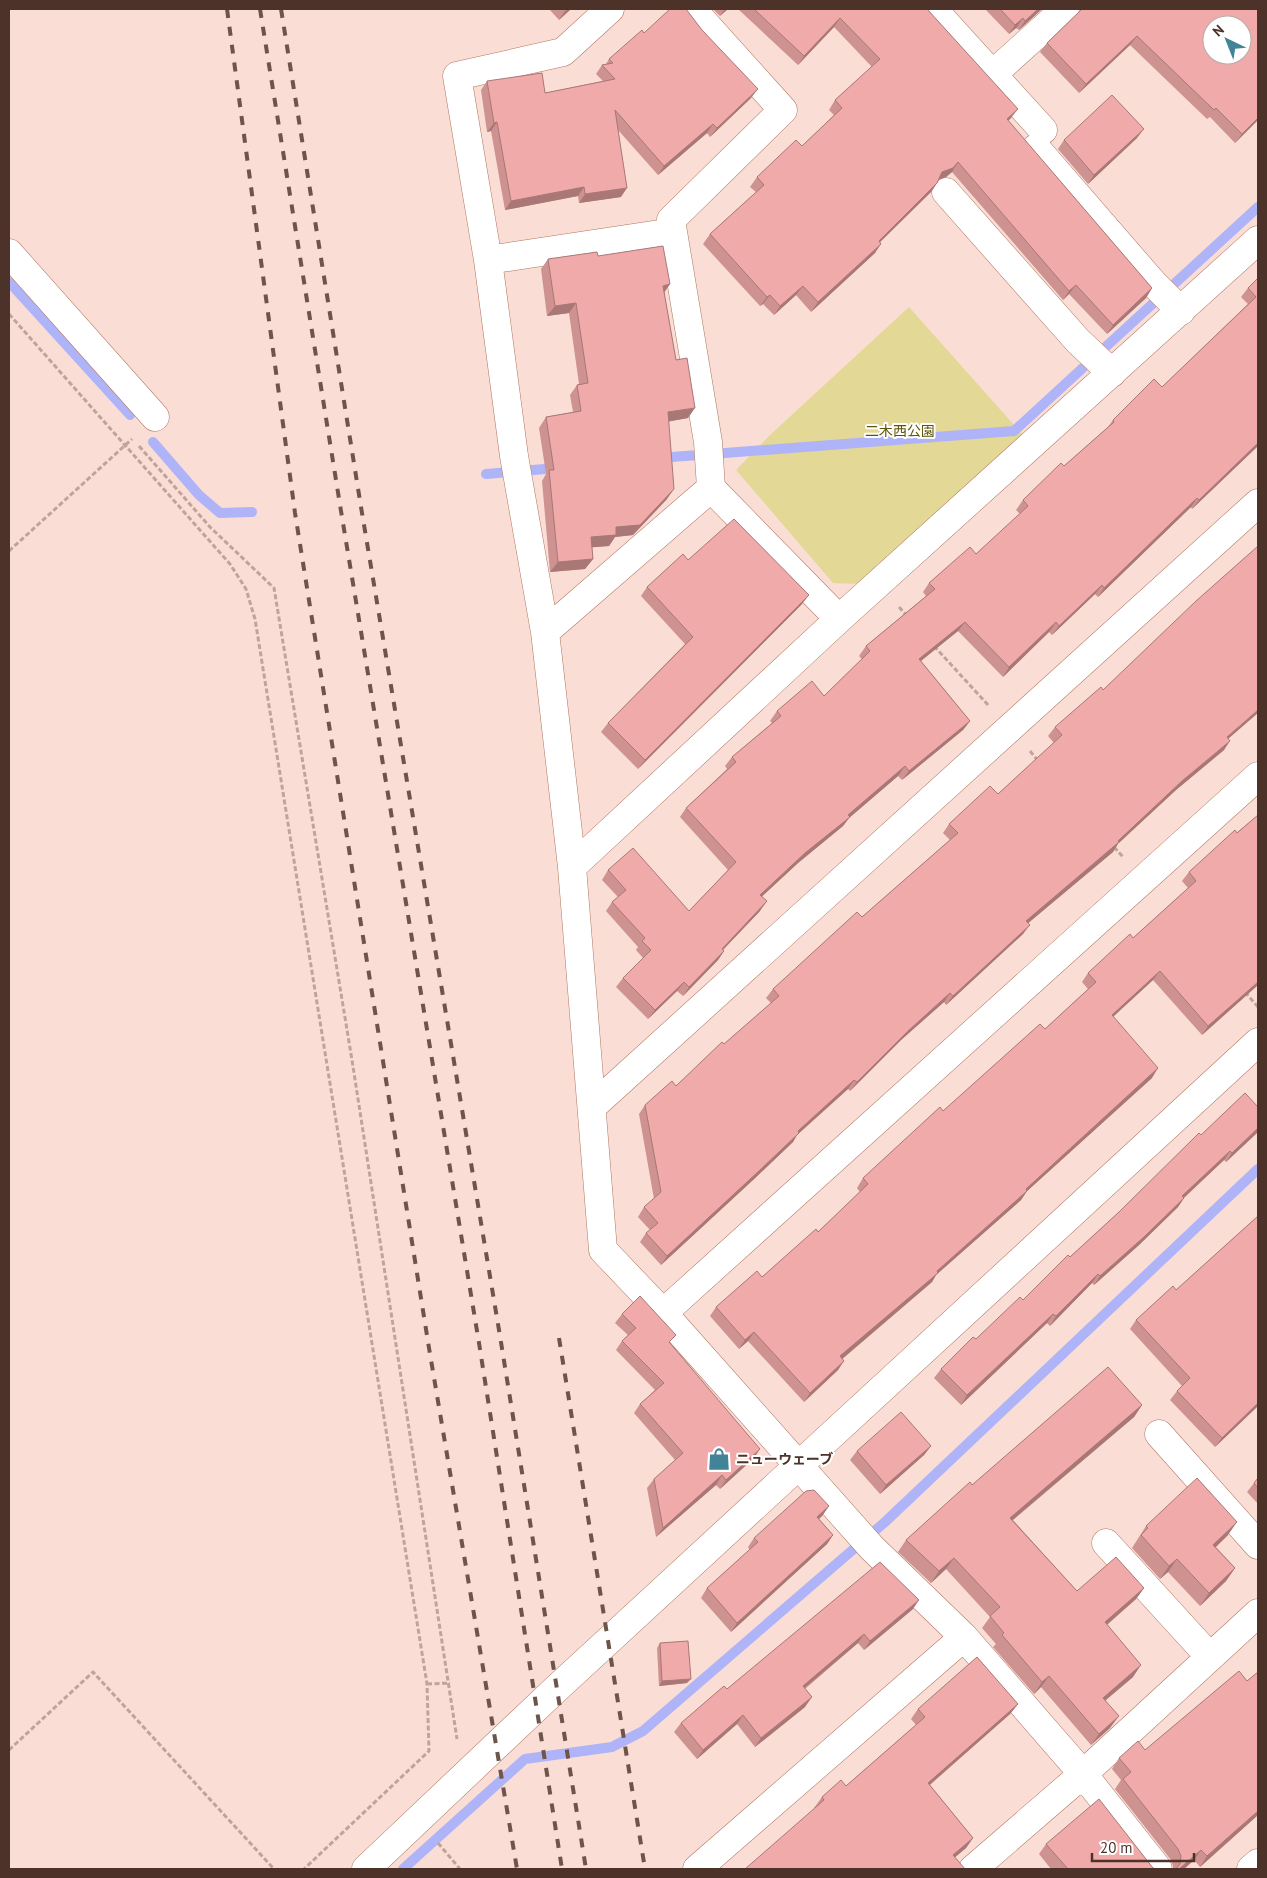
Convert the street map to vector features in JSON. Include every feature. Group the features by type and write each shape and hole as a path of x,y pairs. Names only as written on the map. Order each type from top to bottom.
{"street":[{"path":"610,9 563,52 456,76 488,260 514,456 545,632 572,867 593,1106 603,1250 663,1313 797,1466 864,1538 964,1637 1084,1774 1158,1869"},
{"path":"692,9 783,110 671,220 708,442 711,480 839,619"},
{"path":"933,9 993,74 1039,139 1168,298"},
{"path":"993,74 1065,9"},
{"path":"946,192 1078,341 1106,368"},
{"path":"488,260 673,232"},
{"path":"572,867 878,584 1106,368 1168,298 1258,240"},
{"path":"9,253 155,417"},
{"path":"545,632 711,480"},
{"path":"593,1106 1258,503"},
{"path":"663,1313 1258,776"},
{"path":"366,1869 797,1466 1258,1042"},
{"path":"1159,1434 1258,1545"},
{"path":"1106,1542 1210,1657"},
{"path":"973,1869 1084,1774 1258,1613"},
{"path":"697,1869 964,1637"},
{"path":"1251,1869 1258,1863"}],"path":[{"path":"9,314 230,564 246,589 255,619 427,1684 429,1750 304,1869"},
{"path":"9,551 132,438 210,527 274,588 354,1070 450,1683 462,1780"},
{"path":"878,584 911,620"},
{"path":"931,642 1042,765"},
{"path":"1112,844 1143,880"},
{"path":"1239,986 1258,1007"},
{"path":"9,1750 93,1672 274,1869"},
{"path":"427,1684 450,1683"},
{"path":"442,1848 460,1869"}],"green space":[{"name":"二木西公園","path":"909,307 1023,435 859,584 833,583 736,470 770,435"}],"building":[{"path":"670,9 686,9 702,30 758,89 717,128 713,124 664,166 615,110 627,188 585,194 584,187 511,201 497,122 494,123 487,81 542,73 545,93 615,79 602,65 613,63 609,59 642,30 644,33"},
{"path":"754,9 927,9 1018,109 1007,119 1152,288 1113,325 1076,285 1069,291 958,162 953,168 942,172 937,183 879,241 881,244 818,302 803,286 780,306 770,295 767,297 710,234 764,185 757,177 796,140 802,146 842,108 835,100 880,59 840,18 804,56"},
{"path":"1000,9 1038,9 1025,21 1023,18 1015,25"},
{"path":"1082,9 1258,9 1258,118 1242,134 1216,108 1214,110 1137,36 1086,84 1047,43"},
{"path":"1112,95 1144,129 1094,175 1064,140"},
{"path":"663,246 670,284 663,286 676,360 687,358 695,408 668,412 674,489 640,525 616,527 616,535 591,537 593,559 558,562 549,470 554,470 546,417 581,411 577,385 588,383 576,303 555,306 548,259 597,252 598,256"},
{"path":"1258,278 1258,443 1199,500 1197,498 1104,588 1102,585 1059,626 1056,622 1009,667 965,622 919,659 970,721 909,771 905,766 848,815 850,817 805,853 760,895 767,901 722,949 724,951 689,987 684,982 655,1010 623,978 651,950 642,941 645,938 612,902 626,890 608,870 633,848 689,911 736,862 686,808 736,762 732,757 781,716 777,711 812,681 824,696 870,651 866,646 935,589 929,583 970,547 976,554 1028,506 1023,500 1061,463 1064,466 1114,422 1113,420 1154,379 1162,387 1256,297 1248,288"},
{"path":"734,519 809,595 645,760 608,723 693,637 647,587 683,554 688,560"},
{"path":"1258,546 1258,710 1227,737 1230,741 1182,781 1119,842 1026,921 1030,925 953,996 950,993 908,1031 857,1082 854,1080 798,1131 799,1133 667,1256 646,1233 658,1223 644,1207 661,1192 645,1105 672,1081 676,1086 722,1042 724,1044 779,996 773,989 857,912 862,917 958,833 949,824 990,786 998,794 1062,735 1055,727 1101,687 1103,690 1196,601"},
{"path":"1258,815 1258,982 1208,1026 1160,971 1112,1015 1158,1068 1026,1189 1027,1191 937,1271 938,1273 840,1356 844,1361 810,1393 754,1332 745,1340 716,1307 757,1271 762,1277 816,1229 818,1232 868,1184 863,1178 940,1107 943,1111 1040,1024 1045,1029 1096,982 1088,973 1130,934 1133,938 1196,881 1189,872 1235,830 1237,833"},
{"path":"1245,1093 1258,1107 1258,1128 1232,1153 1230,1151 1182,1196 1184,1198 1145,1236 1100,1276 1098,1274 1056,1316 1053,1314 967,1395 941,1369 973,1337 976,1339 1020,1297 1023,1300 1068,1255 1070,1257 1119,1212 1199,1133 1201,1135"},
{"path":"1258,1216 1258,1403 1222,1438 1177,1391 1190,1378 1136,1320 1173,1286 1176,1290"},
{"path":"640,1296 676,1335 669,1342 760,1449 726,1480 722,1475 663,1528 654,1479 683,1453 640,1404 664,1383 622,1341 636,1328 622,1314"},
{"path":"1108,1367 1142,1405 1010,1518 1077,1591 1116,1557 1144,1588 1105,1622 1141,1665 1103,1698 1119,1716 1099,1734 1049,1676 1042,1682 1002,1635 1004,1633 990,1616 1000,1607 954,1558 939,1571 906,1540 970,1482 972,1485"},
{"path":"901,1412 931,1446 886,1485 857,1451"},
{"path":"1197,1478 1237,1522 1213,1545 1235,1568 1209,1593 1177,1559 1169,1566 1141,1535 1148,1528 1146,1526"},
{"path":"1258,1478 1258,1488 1254,1483"},
{"path":"814,1490 829,1506 817,1517 833,1535 737,1623 707,1588 758,1542 754,1538 806,1491"},
{"path":"880,1562 919,1600 870,1641 864,1634 803,1686 812,1697 761,1738 743,1715 703,1750 681,1723 724,1686 727,1689"},
{"path":"688,1641 691,1679 662,1681 660,1643"},
{"path":"977,1657 1018,1704 928,1783 973,1838 953,1855 965,1869 745,1869 824,1800 822,1797 841,1780 846,1786 925,1717 918,1709"},
{"path":"1239,1671 1247,1681 1258,1672 1258,1811 1207,1856 1201,1850 1179,1869 1176,1869 1180,1864 1181,1856 1178,1849 1123,1779 1131,1772 1119,1758 1138,1741 1145,1750"},
{"path":"1099,1799 1155,1869 1068,1869 1046,1844"}],"waterway":[{"path":"659,458 1014,431 1258,207"},
{"path":"9,282 130,415"},
{"path":"153,442 199,495 220,513 252,512"},
{"path":"486,474 557,468"},
{"path":"403,1869 525,1759 612,1747 643,1731 885,1522 1258,1169"}],"railway":[{"path":"227,9 295,513 429,1348 517,1869"},
{"path":"260,9 479,1343 562,1869"},
{"path":"281,9 361,507 500,1336 586,1869"},
{"path":"559,1338 645,1869"}],"place":[{"name":"ニューウェーブ","path":"719,1459"}]}
